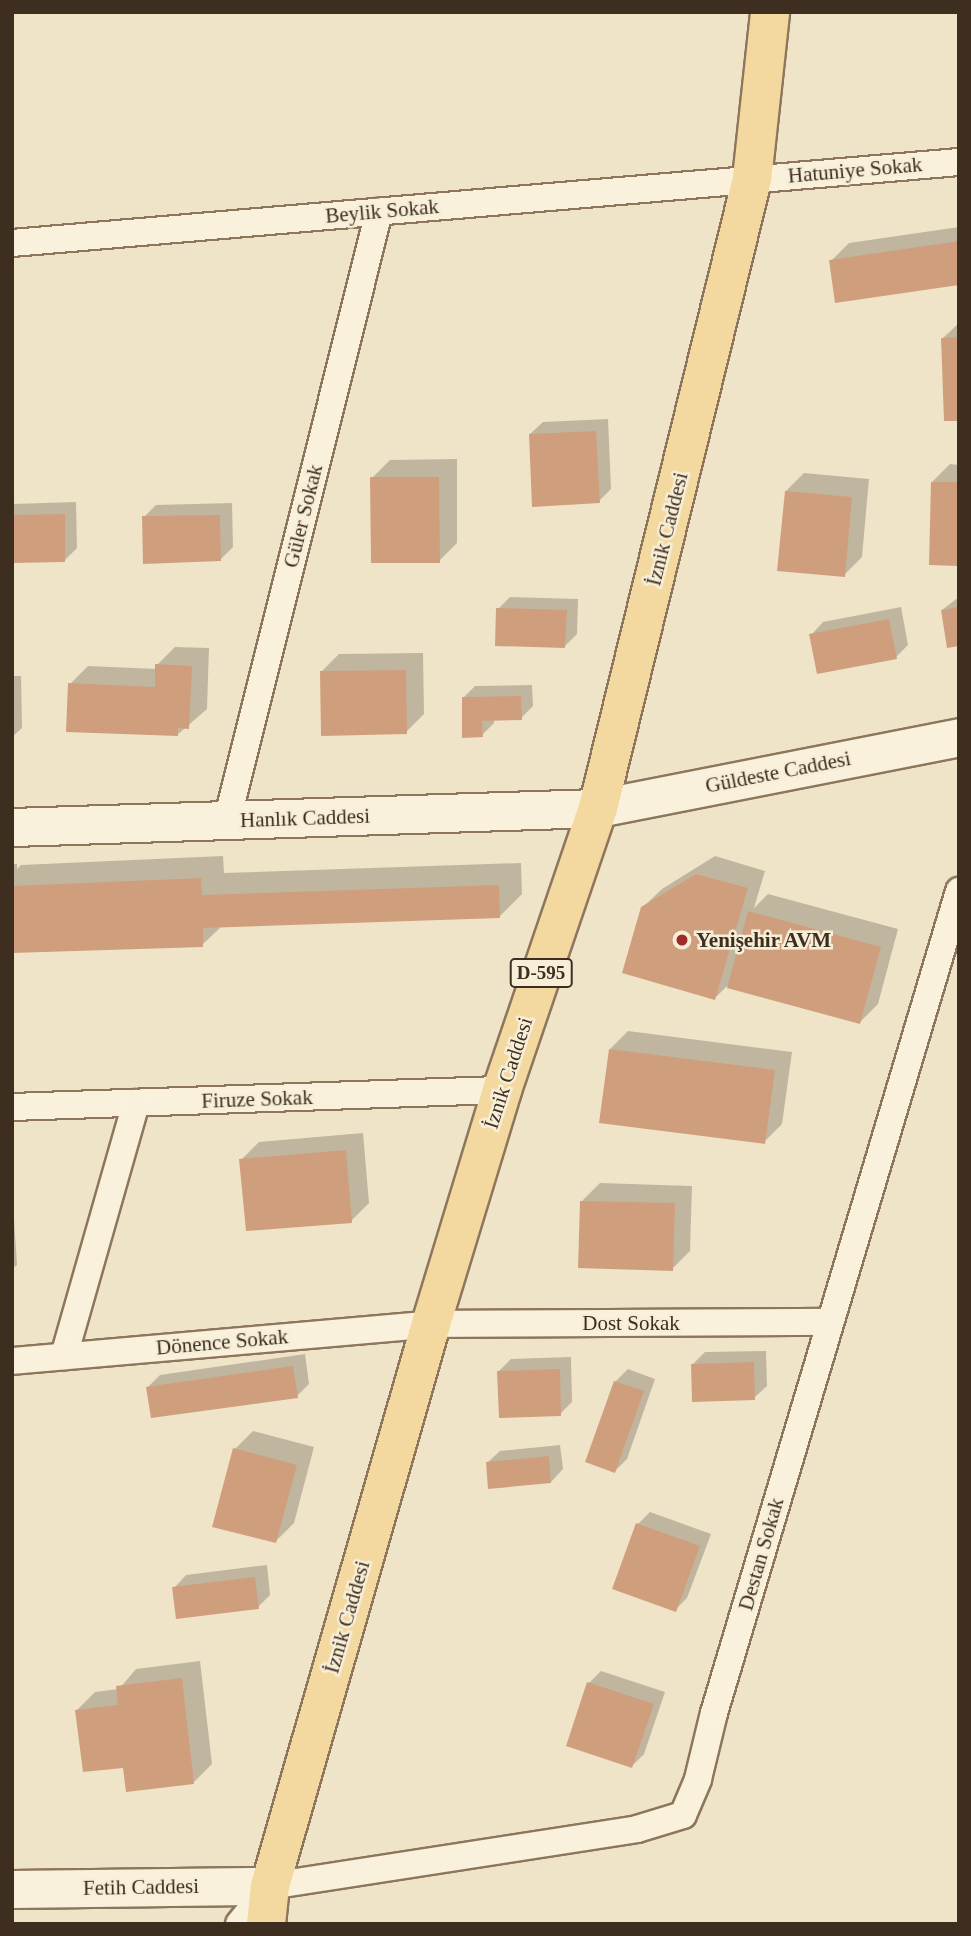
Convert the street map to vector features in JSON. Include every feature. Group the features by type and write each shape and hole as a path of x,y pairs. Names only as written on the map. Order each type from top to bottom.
{"main road":[{"name":"İznik Caddesi","path":"266,1924 270,1886 431,1324 502,1090 598,808 752,179 771,12"}],"street":[{"name":"Hatuniye Sokak","path":"752,179 959,162"},
{"name":"Beylik Sokak","path":"12,243 752,179"},
{"name":"Güler Sokak","path":"227,821 379,212"},
{"name":"Güldeste Caddesi","path":"598,808 959,737"},
{"name":"Hanlık Caddesi","path":"12,827 598,808"},
{"name":"Destan Sokak","path":"270,1886 637,1829 683,1815 698,1779 830,1321 959,891"},
{"name":"Firuze Sokak","path":"12,1107 502,1090"},
{"path":"64,1356 136,1103"},
{"name":"Dost Sokak","path":"431,1324 830,1321"},
{"name":"Dönence Sokak","path":"12,1361 431,1324"},
{"path":"239,1924 270,1886"},
{"name":"Fetih Caddesi","path":"12,1889 270,1886"}],"building":[{"path":"959,241 959,285 835,303 829,260"},
{"path":"959,337 959,421 944,421 941,338"},
{"path":"596,431 600,503 532,507 529,434"},
{"path":"370,477 439,477 440,563 371,563"},
{"path":"931,482 959,482 959,566 929,565"},
{"path":"785,491 852,497 845,577 777,571"},
{"path":"65,514 65,562 12,563 12,515"},
{"path":"220,515 221,561 143,564 142,516"},
{"path":"959,607 959,646 947,648 941,610"},
{"path":"496,608 567,610 565,648 495,646"},
{"path":"889,619 897,659 817,674 809,634"},
{"path":"155,664 192,666 189,729 178,728 178,736 66,732 68,683 155,687"},
{"path":"406,670 407,734 321,736 320,671"},
{"path":"521,696 522,720 482,721 483,737 462,738 462,697"},
{"name":"Yenişehir AVM","path":"696,874 748,888 715,1000 622,973 641,907"},
{"path":"201,878 202,895 499,885 500,918 203,928 203,947 12,953 12,886"},
{"path":"748,911 881,947 860,1024 727,988"},
{"path":"609,1049 775,1070 765,1144 599,1123"},
{"path":"346,1150 352,1223 246,1231 239,1159"},
{"path":"580,1201 675,1203 673,1271 578,1268"},
{"path":"754,1362 755,1400 692,1402 691,1364"},
{"path":"293,1366 298,1398 151,1418 146,1387"},
{"path":"560,1369 561,1416 499,1418 497,1371"},
{"path":"614,1381 644,1391 615,1473 585,1462"},
{"path":"233,1448 297,1465 276,1543 212,1527"},
{"path":"549,1456 551,1483 488,1489 486,1462"},
{"path":"636,1523 700,1546 676,1612 612,1589"},
{"path":"255,1577 259,1609 176,1619 172,1587"},
{"path":"182,1678 194,1784 126,1792 123,1768 83,1772 75,1710 118,1705 116,1686"},
{"path":"587,1682 654,1704 632,1768 566,1746"}],"place":[{"name":"Yenişehir AVM","path":"682,940"}]}
